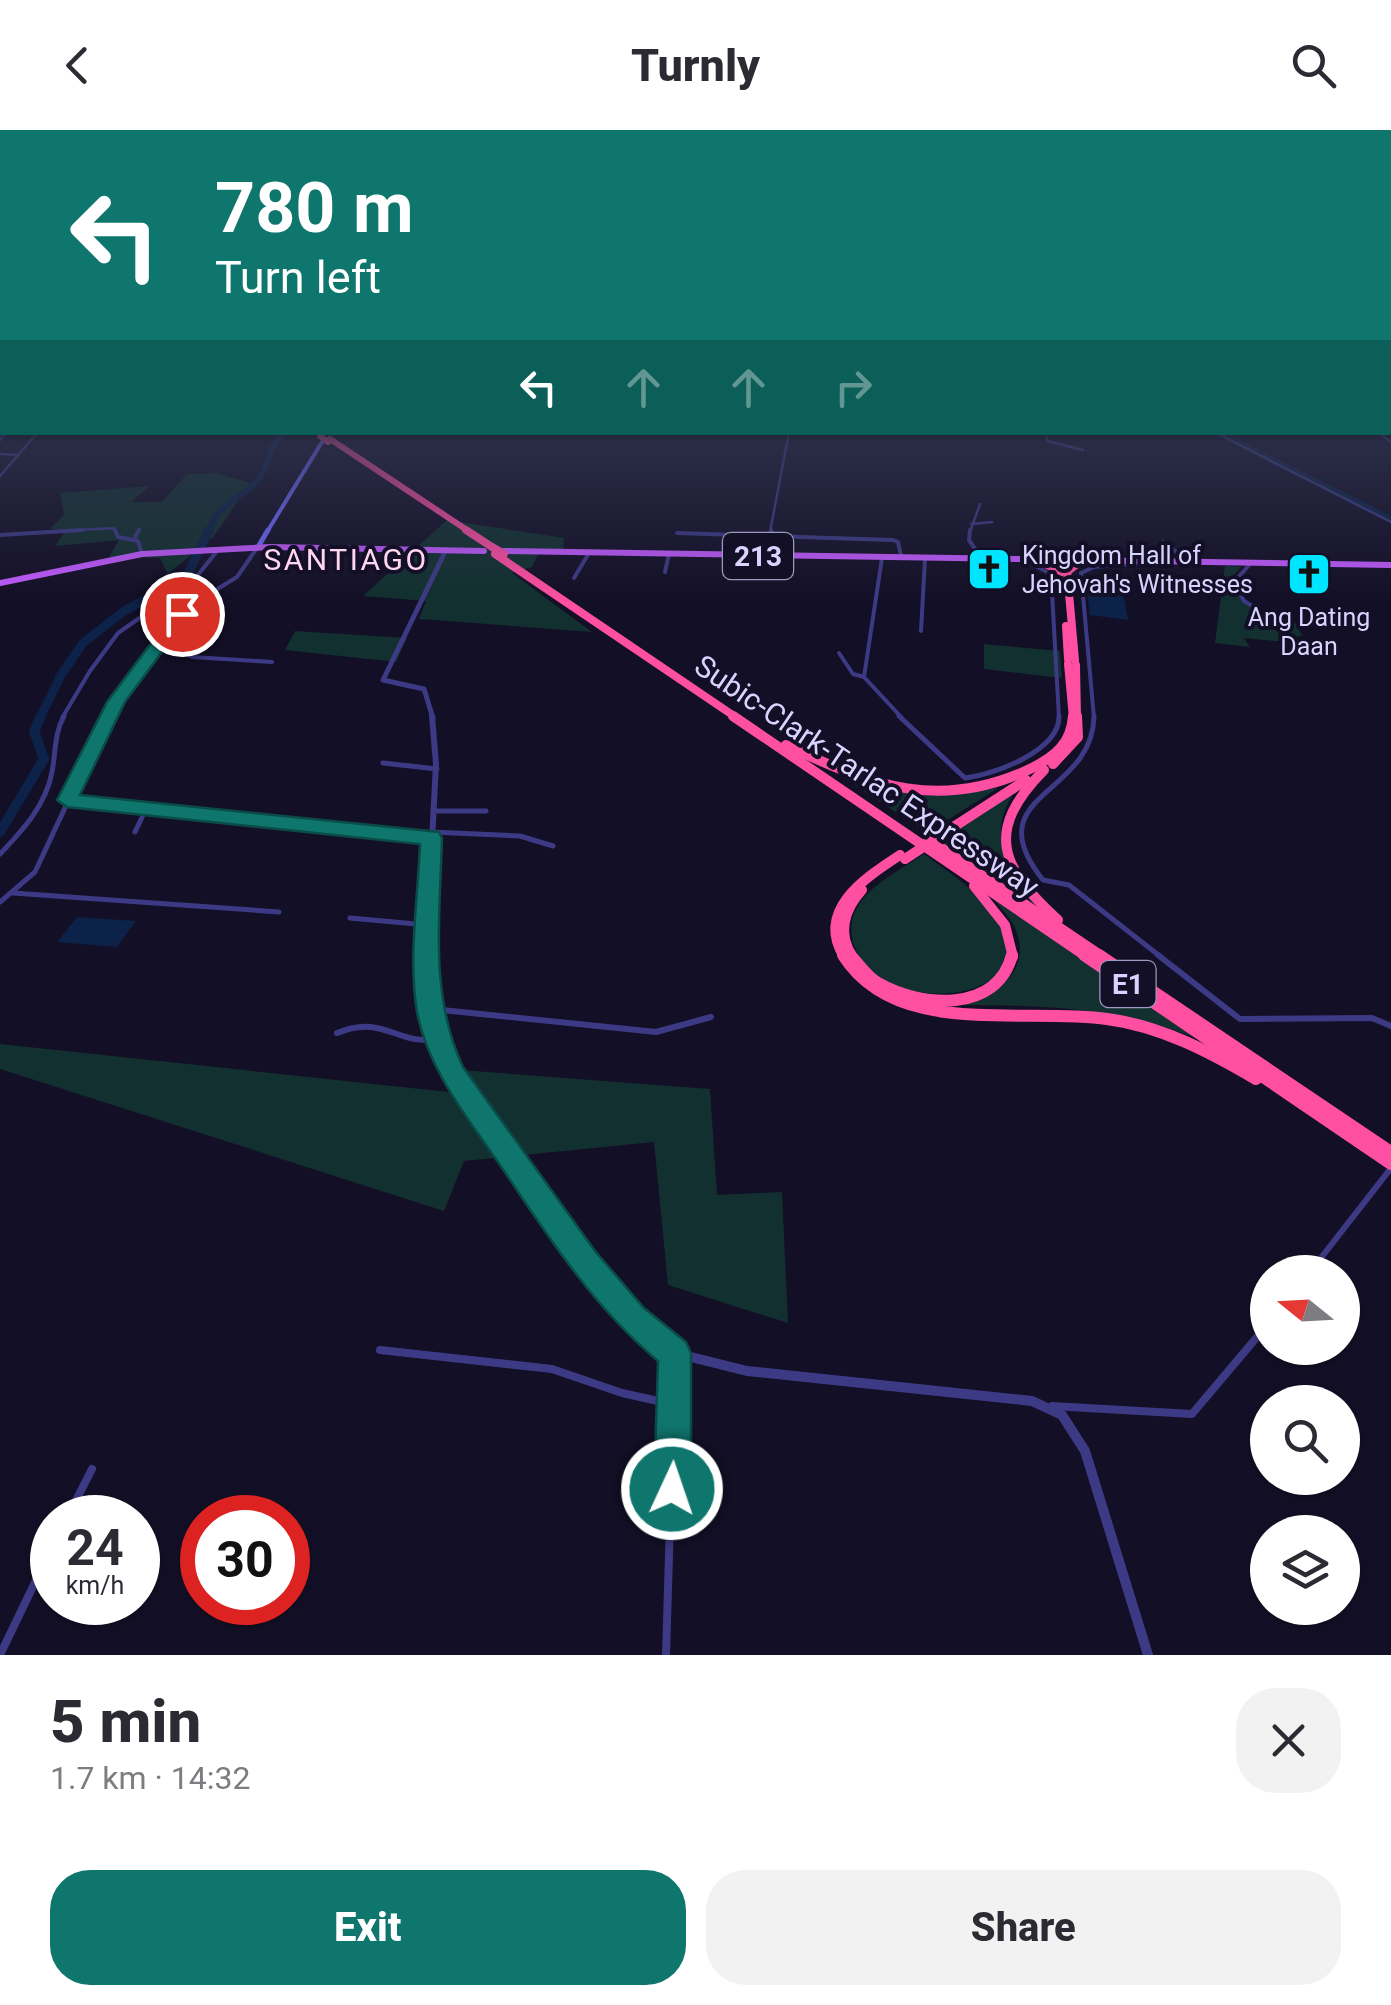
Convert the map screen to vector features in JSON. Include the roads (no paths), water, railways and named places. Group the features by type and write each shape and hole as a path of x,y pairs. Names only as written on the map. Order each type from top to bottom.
{"highway":[{"name":"Subic-Clark-Tarlac Expressway","path":"355,457 1391,1166"},
{"name":"Subic-Clark-Tarlac Expressway","path":"493,551 1391,1152"},
{"path":"1037,560 1065,572"},
{"path":"1064,560 1072,662 1070,736 1040,768 850,892 837,911 835,939 847,965 874,990 923,1008 1067,1013 1157,1031 1213,1054 1320,1116"},
{"path":"1065,572 1082,560"},
{"path":"786,745 866,783 924,793 979,789 1040,768"},
{"path":"1040,768 1006,816 1003,838 1009,862 1036,900 1109,960"},
{"path":"903,857 856,896 843,923 846,945 860,967 886,988 920,1000 952,1003 987,992 1002,980 1012,966 1014,949 1012,933 992,903 935,853"}],"main road":[{"path":"258,547 311,457"},
{"name":"213","path":"0,583 142,554 258,547 776,556 792,560 1391,565"}],"street":[{"path":"770,535 784,457"},
{"path":"1263,457 1391,522"},
{"path":"980,504 971,524 970,543 980,551 982,559"},
{"path":"971,524 992,522"},
{"path":"0,536 114,528 118,537 140,542 142,554"},
{"path":"134,539 138,529"},
{"path":"676,533 895,540 901,558"},
{"path":"770,535 777,543 776,556"},
{"path":"1162,542 1190,562"},
{"path":"0,902 35,872 102,726 155,645 188,608 237,577 258,547"},
{"path":"0,854 30,824 44,800 54,761 52,743 59,726 116,636 196,578 217,550"},
{"path":"446,550 383,680 424,690 436,740 427,924 429,1008 436,1038 453,1074 584,1262 633,1319 675,1353 747,1371 842,1378 1052,1406 1192,1414 1250,1346"},
{"path":"574,578 589,553"},
{"path":"665,572 669,554"},
{"path":"864,677 882,558"},
{"path":"921,631 925,559"},
{"path":"840,654 853,674 864,677 902,719 966,778 984,776 1046,744 1059,724 1050,574 1023,560"},
{"path":"1115,560 1084,570 1080,576 1094,720 1092,741 1070,770 1026,811 1020,840 1029,862 1040,878 1069,885 1240,1019 1372,1018 1391,1026"},
{"path":"1094,567 1148,561"},
{"path":"1251,563 1234,582 1244,601 1275,620"},
{"path":"1294,564 1300,574"},
{"path":"155,645 186,646 192,658 272,662"},
{"path":"383,763 436,769"},
{"path":"67,800 431,835 520,836 553,846"},
{"path":"134,832 146,809"},
{"path":"433,810 486,811"},
{"path":"12,893 279,912"},
{"path":"350,918 427,924"},
{"path":"429,1008 656,1032 711,1016"},
{"path":"337,1033 355,1024 378,1024 426,1042 436,1038"},
{"path":"1323,1255 1391,1166"},
{"path":"380,1350 552,1369 622,1393 676,1404"},
{"path":"666,1655 675,1353"},
{"path":"1052,1406 1071,1423 1090,1462 1148,1655"},
{"path":"79,1495 92,1469"},
{"path":"0,1655 30,1593"}],"water":[{"path":"1085,575 1107,578 1122,587 1128,620 1090,615"},
{"path":"77,917 136,921 117,947 57,942"}],"waterway":[{"path":"209,530 220,512 256,482 270,457"},
{"path":"1267,457 1284,466"},
{"path":"1285,466 1391,519"},
{"path":"40,718 61,675 83,643 124,611 186,578 209,530"},
{"path":"0,832 44,759 34,731 41,716"}],"place":[{"name":"Kingdom Hall of Jehovah's Witnesses","path":"989,569"},
{"name":"Ang Dating Daan","path":"1309,574"}],"district":[{"name":"SANTIAGO","path":"346,559"}]}
